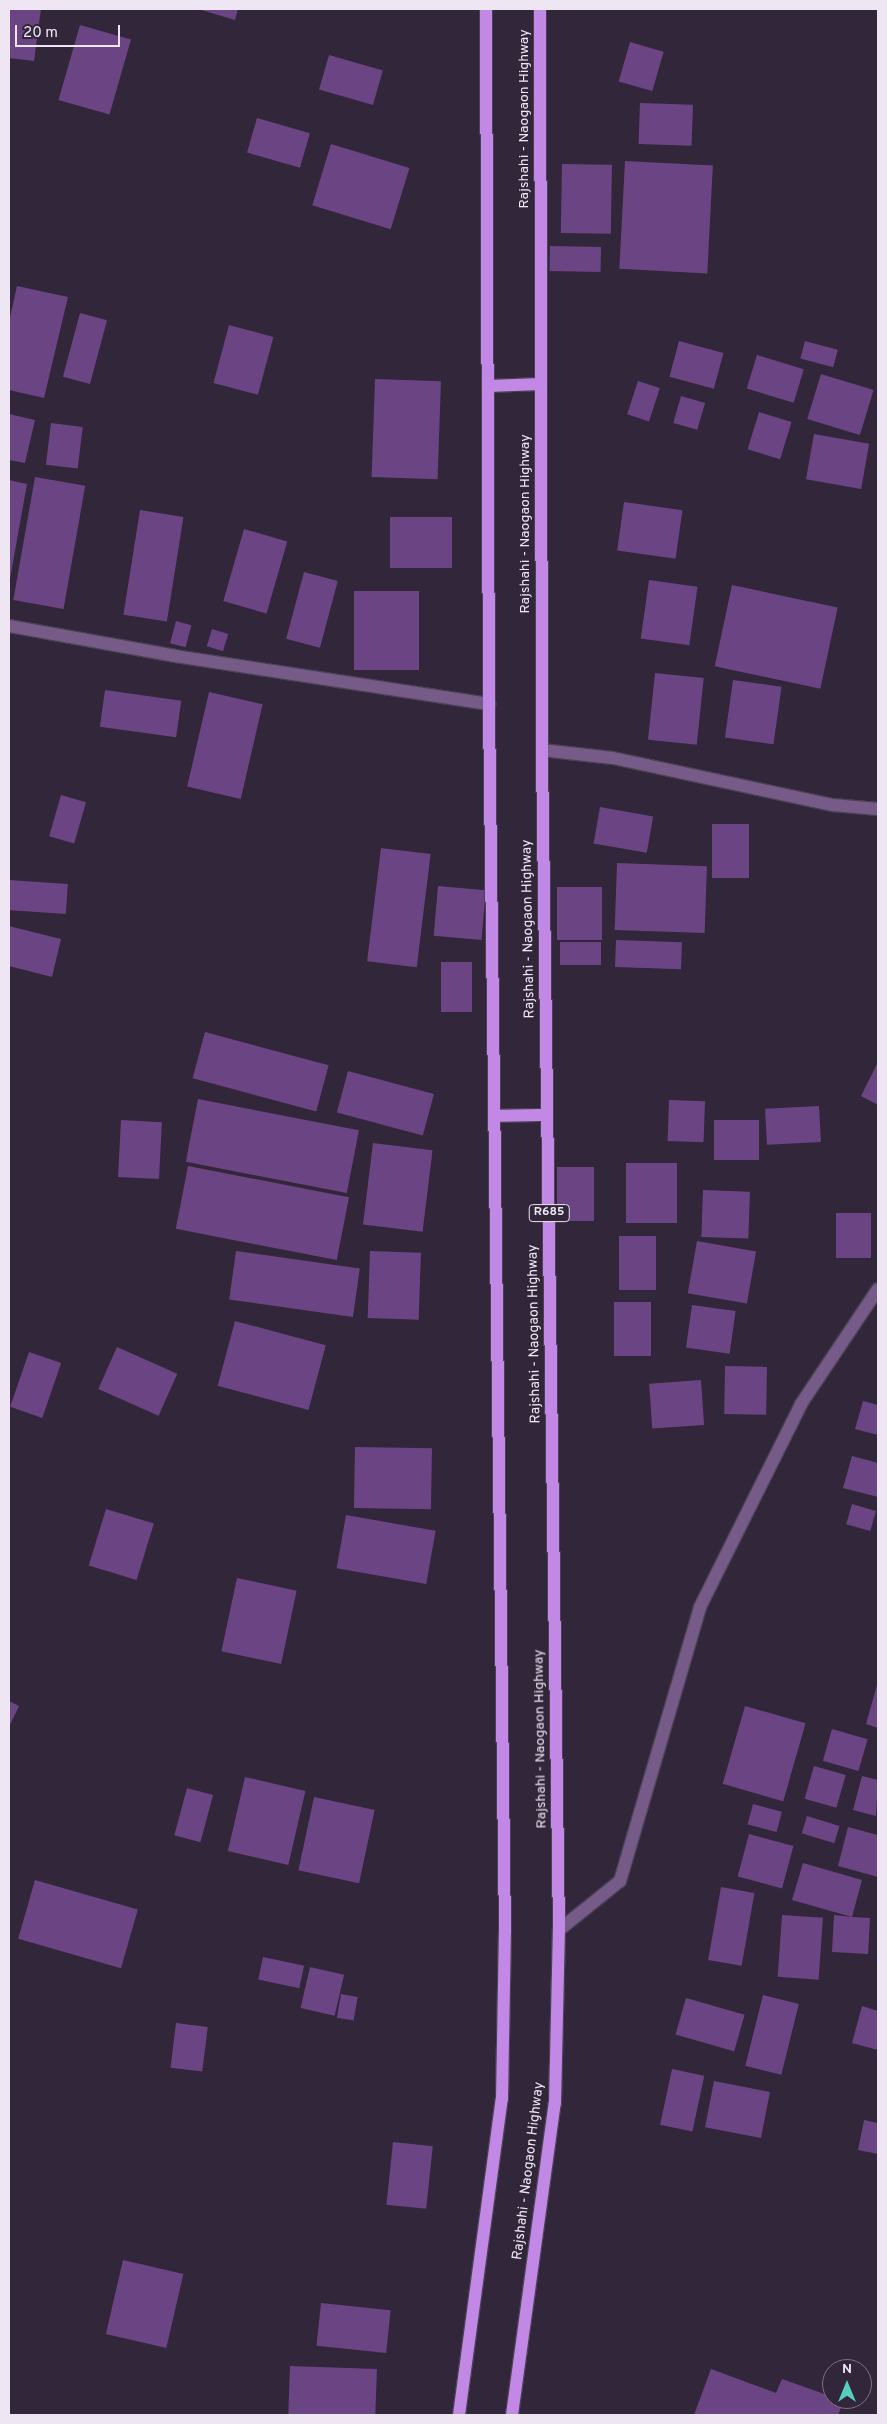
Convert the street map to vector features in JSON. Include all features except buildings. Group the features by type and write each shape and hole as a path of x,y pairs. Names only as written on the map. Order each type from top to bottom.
{"main road":[{"path":"459,2415 502,2099 506,1932 489,704 486,9"},
{"name":"Rajshahi - Naogaon Highway","path":"512,2415 555,2103 559,1930 542,750 540,9"},
{"path":"488,386 541,384"},
{"path":"494,1116 547,1115"}],"street":[{"path":"9,626 175,656 489,704"},
{"path":"542,750 613,758 834,805 878,809"},
{"path":"559,1930 620,1881 700,1607 801,1404 878,1289"}]}
